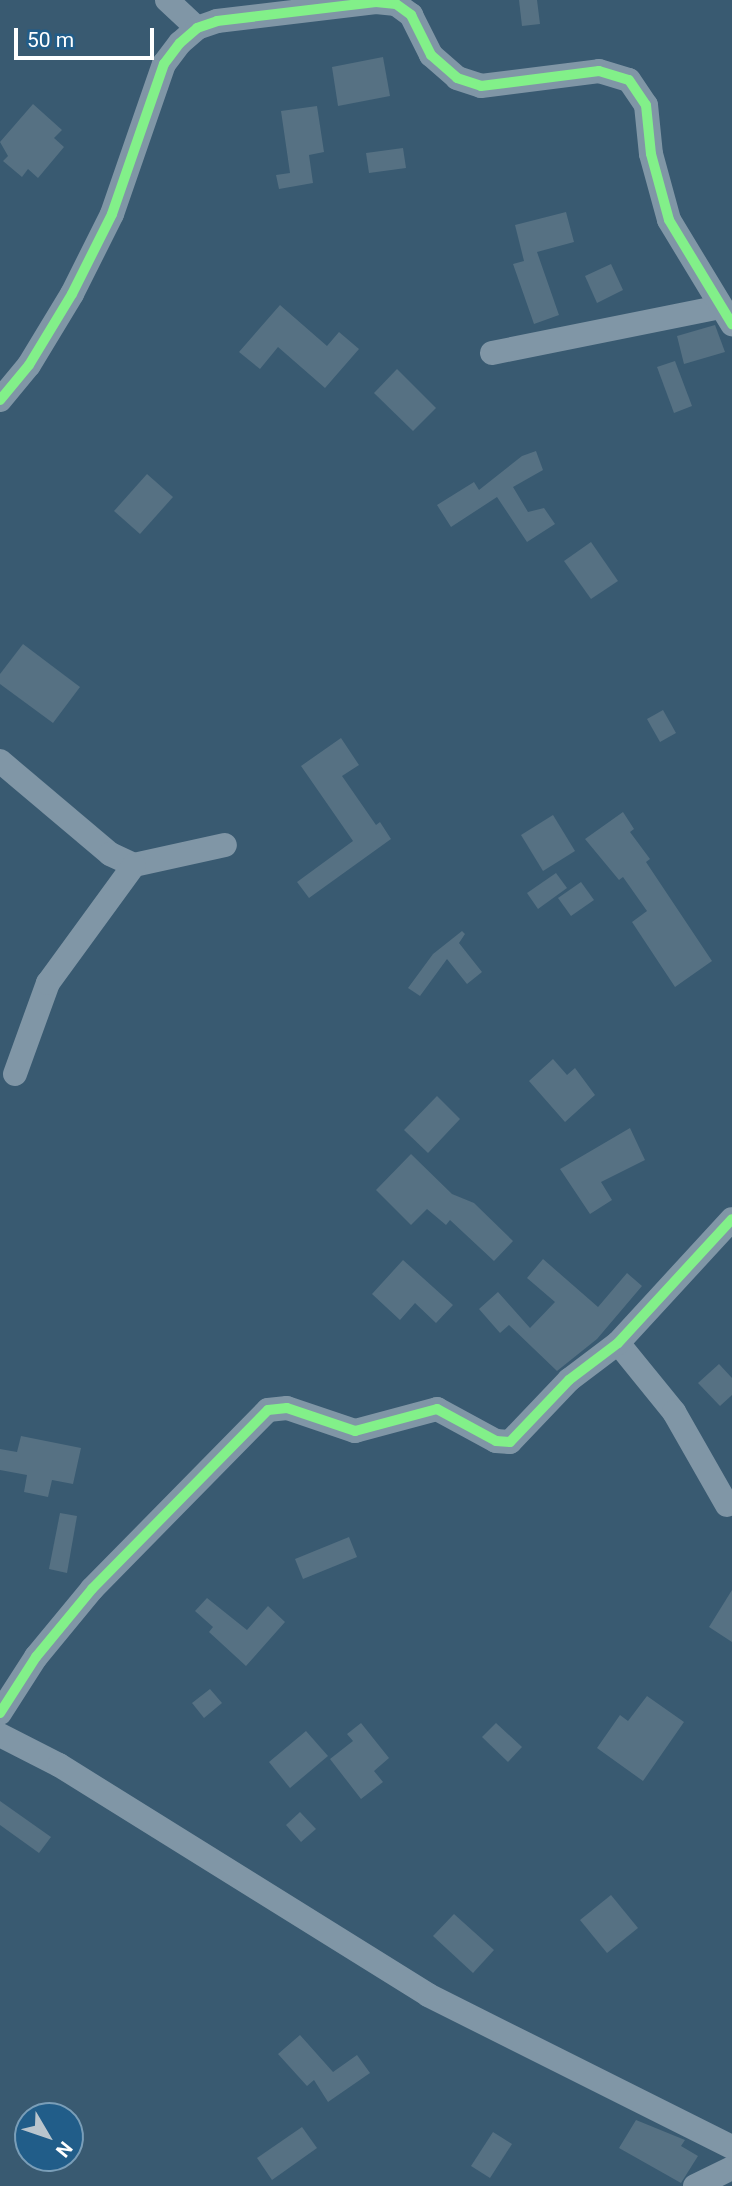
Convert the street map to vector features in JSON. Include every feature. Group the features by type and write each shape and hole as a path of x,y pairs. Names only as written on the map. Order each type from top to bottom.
{"street":[{"path":"167,0 197,27"},
{"path":"0,400 29,365 72,294 126,184 164,64 197,27 244,18 396,4 411,15 431,55 457,78 469,82 512,85 598,71 629,80 646,105 651,154 670,220 726,315 492,353"},
{"path":"0,761 110,854 134,865 225,845"},
{"path":"15,1074 48,983 134,865"},
{"path":"0,1713 36,1657 92,1588 268,1410 287,1408 355,1431 437,1409 496,1441 510,1442 569,1380 618,1343 732,1219"},
{"path":"618,1343 674,1412 727,1505"},
{"path":"0,1735 59,1765 428,1994 732,2147"},
{"path":"695,2186 732,2168"}],"building":[{"path":"519,0 537,0 540,24 522,26"},
{"path":"383,57 390,96 338,106 332,67"},
{"path":"33,104 62,130 54,138 64,147 38,178 28,169 22,177 3,161 8,156 0,142"},
{"path":"317,106 324,152 309,155 313,183 279,189 276,175 290,173 281,111"},
{"path":"403,148 406,168 369,173 366,153"},
{"path":"566,212 574,242 537,252 559,315 534,324 513,264 524,261 515,225"},
{"path":"611,264 623,290 597,303 585,276"},
{"path":"280,305 327,346 339,332 359,349 325,388 278,347 260,369 239,352"},
{"path":"715,325 725,352 684,364 677,336"},
{"path":"675,361 692,406 674,413 657,367"},
{"path":"397,369 436,408 413,431 374,393"},
{"path":"536,451 543,470 513,487 528,512 544,508 555,524 527,542 497,497 451,527 437,505 474,482 479,490 522,456"},
{"path":"147,474 173,497 140,534 114,511"},
{"path":"591,542 618,581 591,599 564,561"},
{"path":"23,644 80,687 53,723 0,684 0,674"},
{"path":"663,710 676,733 660,742 647,719"},
{"path":"341,738 359,765 342,776 376,825 380,822 391,839 309,898 297,882 353,841 301,766"},
{"path":"623,812 634,829 630,832 650,859 646,862 712,961 675,987 632,922 647,911 623,877 619,880 585,839"},
{"path":"553,815 575,851 543,871 521,835"},
{"path":"556,873 567,888 538,909 527,893"},
{"path":"581,882 594,900 571,916 558,898"},
{"path":"462,931 465,934 459,943 482,972 467,984 447,959 420,996 408,988 433,954"},
{"path":"553,1059 567,1075 575,1068 595,1095 565,1122 529,1081"},
{"path":"437,1096 460,1119 428,1153 404,1130"},
{"path":"630,1128 645,1160 601,1182 612,1200 590,1214 560,1169"},
{"path":"411,1154 452,1194 474,1203 513,1241 494,1261 450,1220 446,1225 427,1209 411,1225 376,1190"},
{"path":"543,1259 598,1307 627,1273 642,1286 597,1339 557,1371 509,1325 500,1333 479,1309 498,1292 530,1328 555,1302 527,1278"},
{"path":"403,1260 453,1305 436,1323 415,1303 400,1320 372,1294"},
{"path":"719,1364 732,1378 732,1395 720,1406 698,1383"},
{"path":"21,1436 81,1448 73,1484 52,1480 48,1497 24,1492 27,1475 0,1470 0,1449 17,1452"},
{"path":"60,1513 77,1516 67,1573 49,1569"},
{"path":"349,1537 357,1557 303,1579 295,1559"},
{"path":"732,1590 732,1642 709,1627"},
{"path":"207,1598 247,1630 268,1606 285,1622 246,1666 209,1632 213,1627 195,1611"},
{"path":"210,1689 222,1703 204,1718 192,1703"},
{"path":"647,1696 684,1722 643,1781 597,1748 620,1715 628,1721"},
{"path":"361,1723 389,1758 374,1771 383,1782 361,1799 330,1759 353,1741 347,1734"},
{"path":"496,1723 522,1747 508,1762 482,1737"},
{"path":"306,1731 328,1756 290,1788 269,1762"},
{"path":"0,1801 51,1837 39,1853 0,1825"},
{"path":"300,1812 316,1829 301,1842 286,1825"},
{"path":"611,1895 638,1928 607,1953 580,1920"},
{"path":"454,1914 494,1950 473,1973 433,1936"},
{"path":"300,2035 333,2072 357,2055 370,2073 328,2102 314,2080 307,2086 278,2054"},
{"path":"636,2120 685,2140 681,2146 698,2156 681,2183 619,2148"},
{"path":"302,2127 317,2148 272,2180 257,2158"},
{"path":"493,2132 512,2144 490,2178 471,2166"}],"cycle path":[{"path":"0,400 29,365 72,294 112,214 164,64 180,43 197,28 217,21 376,2 396,4 411,15 431,55 457,78 481,86 599,71 629,80 646,105 651,154 669,220 732,324"},
{"path":"0,1713 36,1657 92,1589 268,1410 287,1408 355,1431 437,1409 496,1441 510,1442 569,1380 618,1343 732,1219"}]}
